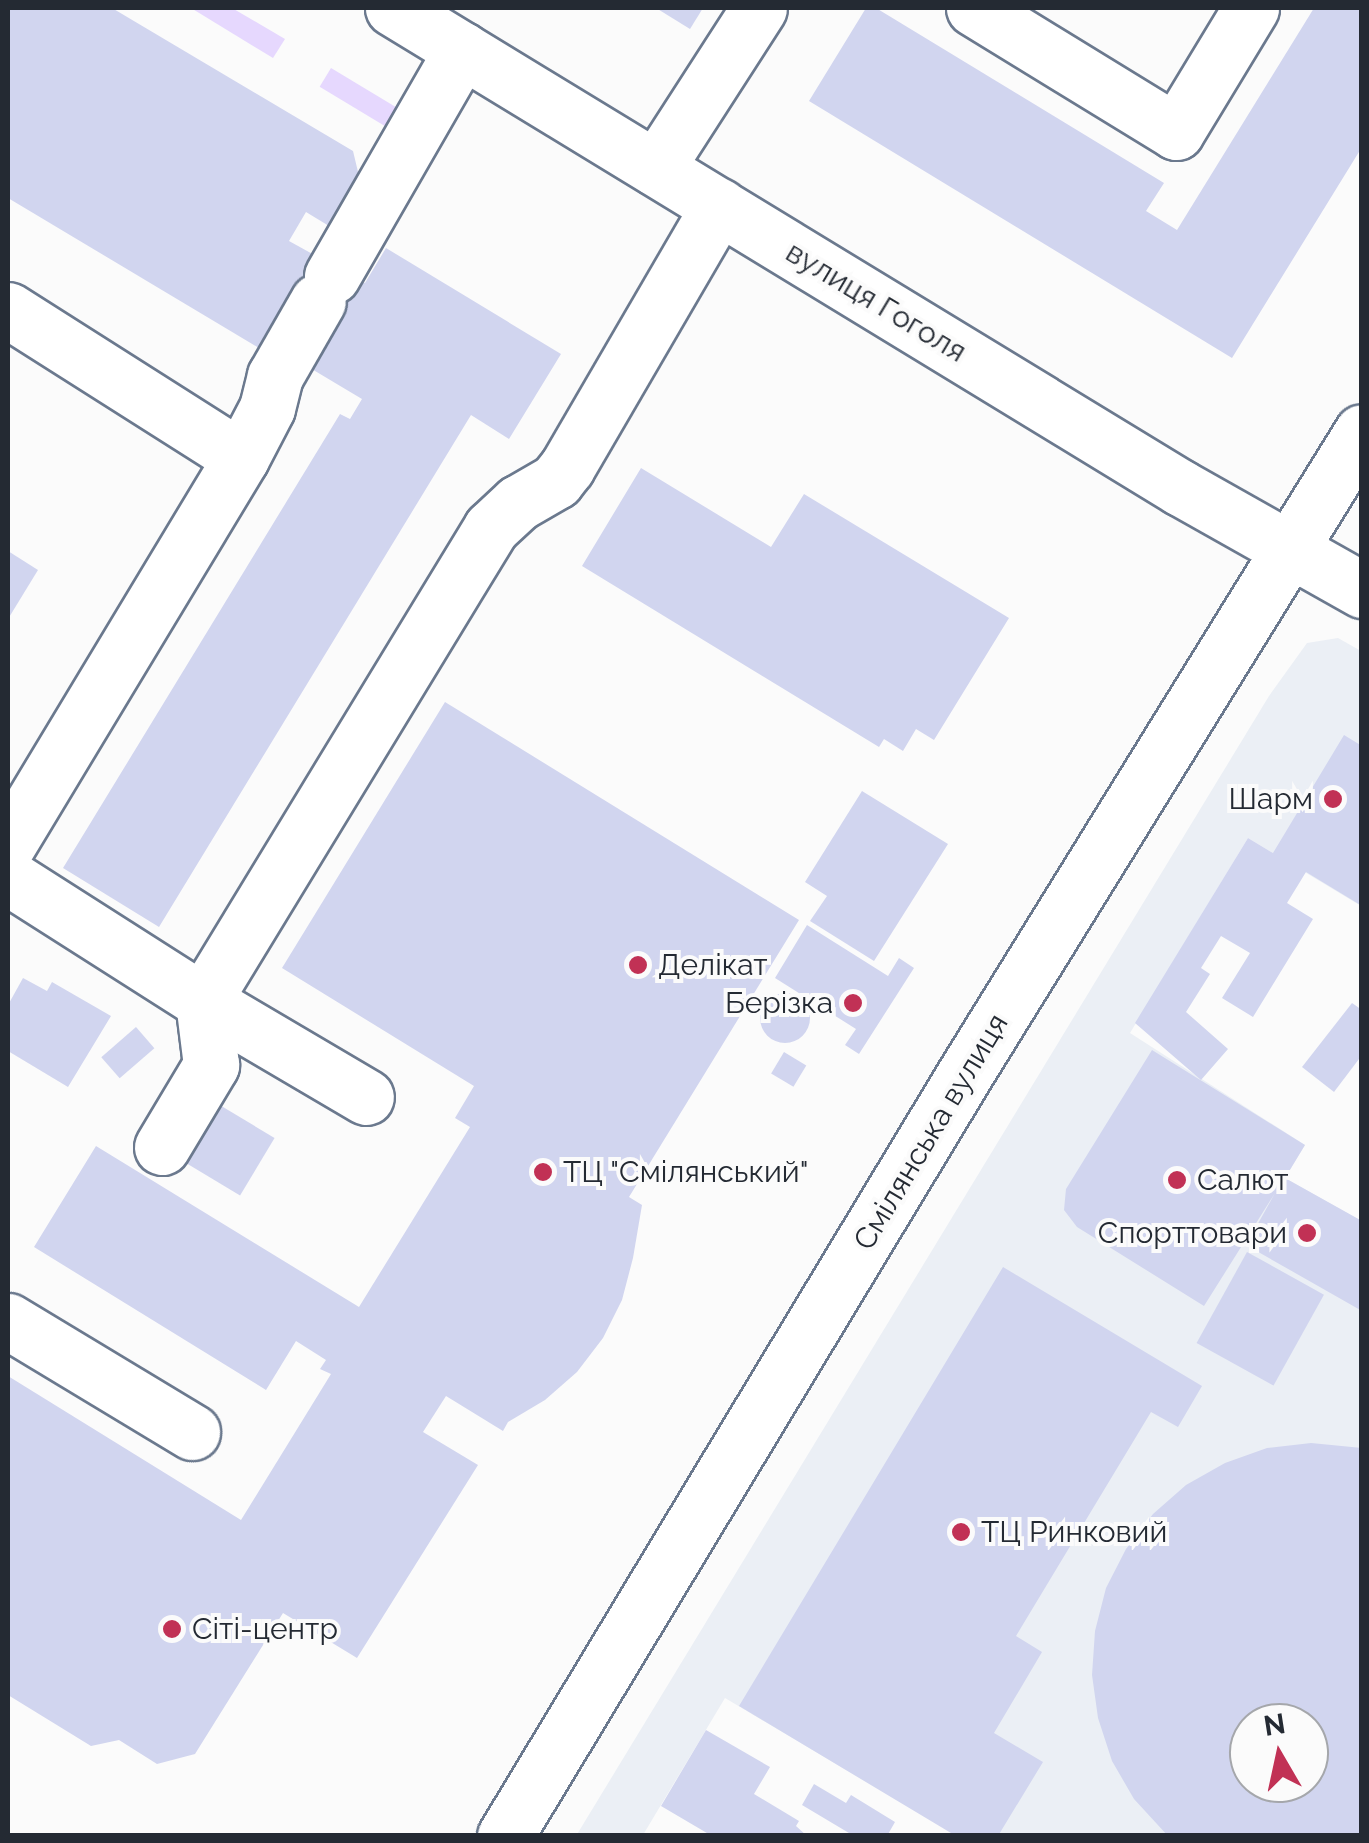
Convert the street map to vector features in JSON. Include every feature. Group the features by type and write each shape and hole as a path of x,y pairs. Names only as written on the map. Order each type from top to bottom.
{"main road":[{"name":"вулиця Гоголя","path":"393,8 1181,488 1362,590"},
{"path":"656,168 759,8"},
{"path":"974,8 1176,132 1251,8"},
{"path":"8,844 240,458 268,408 275,376 462,50"},
{"path":"162,1148 211,1066 203,1001 491,528 518,502 556,481 567,467 720,206"},
{"path":"8,310 240,458"},
{"name":"Смілянська вулиця","path":"505,1836 1362,432"},
{"path":"8,878 203,1001 366,1097"},
{"path":"8,1321 192,1432"}],"shaded area":[{"path":"191,8 232,8 285,39 273,58"},
{"path":"331,68 396,107 385,126 320,87"},
{"path":"1338,638 1361,651 1361,906 1248,838 1130,1033 1305,1145 1285,1178 1361,1221 1361,1835 956,1835 725,1698 643,1835 576,1836 1269,696 1307,643"}],"building":[{"path":"8,8 112,8 353,151 359,176 329,226 306,212 289,241 365,283 386,248 561,354 509,439 471,415 159,927 63,868 340,414 350,419 362,399 305,365 269,354 8,198"},
{"path":"656,8 703,8 690,29"},
{"path":"866,8 876,8 1164,183 1146,211 1177,230 1314,8 1362,8 1362,147 1232,358 809,101"},
{"path":"641,468 771,547 804,494 1009,618 934,740 916,729 903,751 884,739 879,747 582,566"},
{"path":"8,551 38,570 8,619"},
{"path":"445,702 799,920 629,1197 642,1205 633,1258 622,1300 603,1338 577,1372 545,1400 508,1422 503,1431 446,1396 423,1432 478,1465 357,1658 283,1613 195,1754 157,1764 119,1740 91,1746 8,1695 8,1376 241,1520 331,1374 320,1369 326,1360 296,1341 266,1390 34,1247 96,1146 359,1307 470,1127 455,1118 474,1086 282,968"},
{"path":"1344,735 1362,746 1362,906 1306,872 1287,903 1313,919 1253,1017 1222,998 1250,953 1221,936 1201,968 1210,974 1186,1012 1228,1049 1201,1080 1135,1023 1248,838 1273,853"},
{"path":"862,791 948,844 874,961 810,921 827,896 805,882"},
{"name":"Берізка","path":"807,925 888,976 899,958 914,968 859,1054 845,1045 856,1029 775,978"},
{"path":"23,978 47,991 52,982 111,1016 68,1087 8,1051 8,1005"},
{"path":"785,993 803,1000 810,1018 803,1036 785,1043 767,1036 760,1018 767,1000"},
{"path":"1352,1003 1362,1010 1362,1055 1334,1092 1302,1067"},
{"path":"136,1027 154,1048 120,1078 101,1057"},
{"name":"Салют","path":"1152,1050 1305,1145 1285,1178 1362,1221 1362,1311 1246,1245 1275,1193 1204,1306 1077,1227 1064,1210 1066,1189"},
{"path":"784,1052 806,1065 793,1087 771,1073"},
{"path":"218,1104 275,1138 240,1195 183,1161"},
{"path":"1247,1252 1324,1295 1274,1386 1197,1343"},
{"name":"ТЦ Ринковий","path":"1003,1267 1202,1386 1178,1427 1151,1412 1016,1636 1042,1652 994,1733 1043,1762 998,1836 956,1836 739,1706"},
{"path":"1311,1443 1362,1448 1362,1836 1168,1836 1134,1799 1112,1761 1098,1718 1092,1675 1095,1631 1106,1588 1126,1549 1153,1514 1186,1485 1225,1463 1267,1448"},
{"path":"706,1730 770,1767 754,1794 799,1821 796,1826 807,1836 712,1836 661,1806"},
{"path":"814,1784 846,1803 851,1795 895,1822 887,1836 854,1836 802,1805"}],"place":[{"name":"Шарм","path":"1333,799"},
{"name":"Делікат","path":"638,965"},
{"name":"Берізка","path":"853,1003"},
{"name":"ТЦ \"Смілянський\"","path":"543,1172"},
{"name":"Салют","path":"1177,1180"},
{"name":"Спорттовари","path":"1307,1233"},
{"name":"ТЦ Ринковий","path":"961,1532"},
{"name":"Сіті-центр","path":"172,1629"}]}
